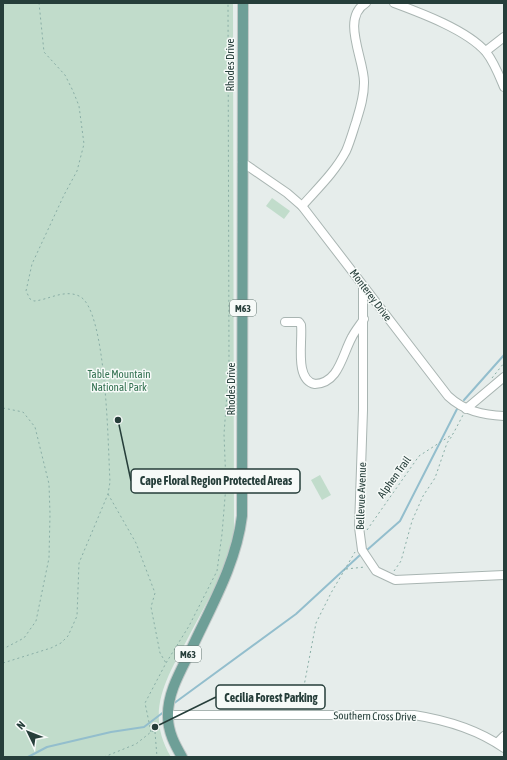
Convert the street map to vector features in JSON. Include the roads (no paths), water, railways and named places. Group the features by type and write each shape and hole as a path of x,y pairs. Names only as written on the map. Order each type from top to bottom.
{"main road":[{"name":"Rhodes Drive","path":"182,757 170,731 169,708 179,675 233,559 242,522 244,258 242,162 242,3"}],"street":[{"path":"302,206 334,170 341,159 347,147 361,107 364,82 363,70 356,45 354,25 357,12 366,3"},
{"path":"394,3 444,22 486,51 504,87"},
{"path":"486,51 504,37"},
{"name":"Monterey Drive","path":"242,162 282,189 302,206 438,385 453,401 466,409 487,415 504,416"},
{"name":"Bellevue Avenue","path":"363,286 364,410 359,527 362,550 374,569 386,577 402,581 504,575"},
{"path":"285,322 299,322 302,325 302,375 308,382 318,384 327,382 335,374 352,337 364,319"},
{"path":"466,409 504,377"},
{"name":"Southern Cross Drive","path":"169,708 298,714 427,717 459,725 497,743 504,748"},
{"path":"497,743 504,736"}],"waterway":[{"path":"464,400 504,355"},
{"path":"367,550 400,521 457,409"},
{"path":"173,704 296,614 360,555"},
{"path":"28,757 47,747 111,732 144,727 165,711"}],"place":[{"name":"Cape Floral Region Protected Areas","path":"118,420"},
{"name":"Cecilia Forest Parking","path":"155,727"}],"park label":[{"name":"Table Mountain National Park","path":"119,380"}]}
